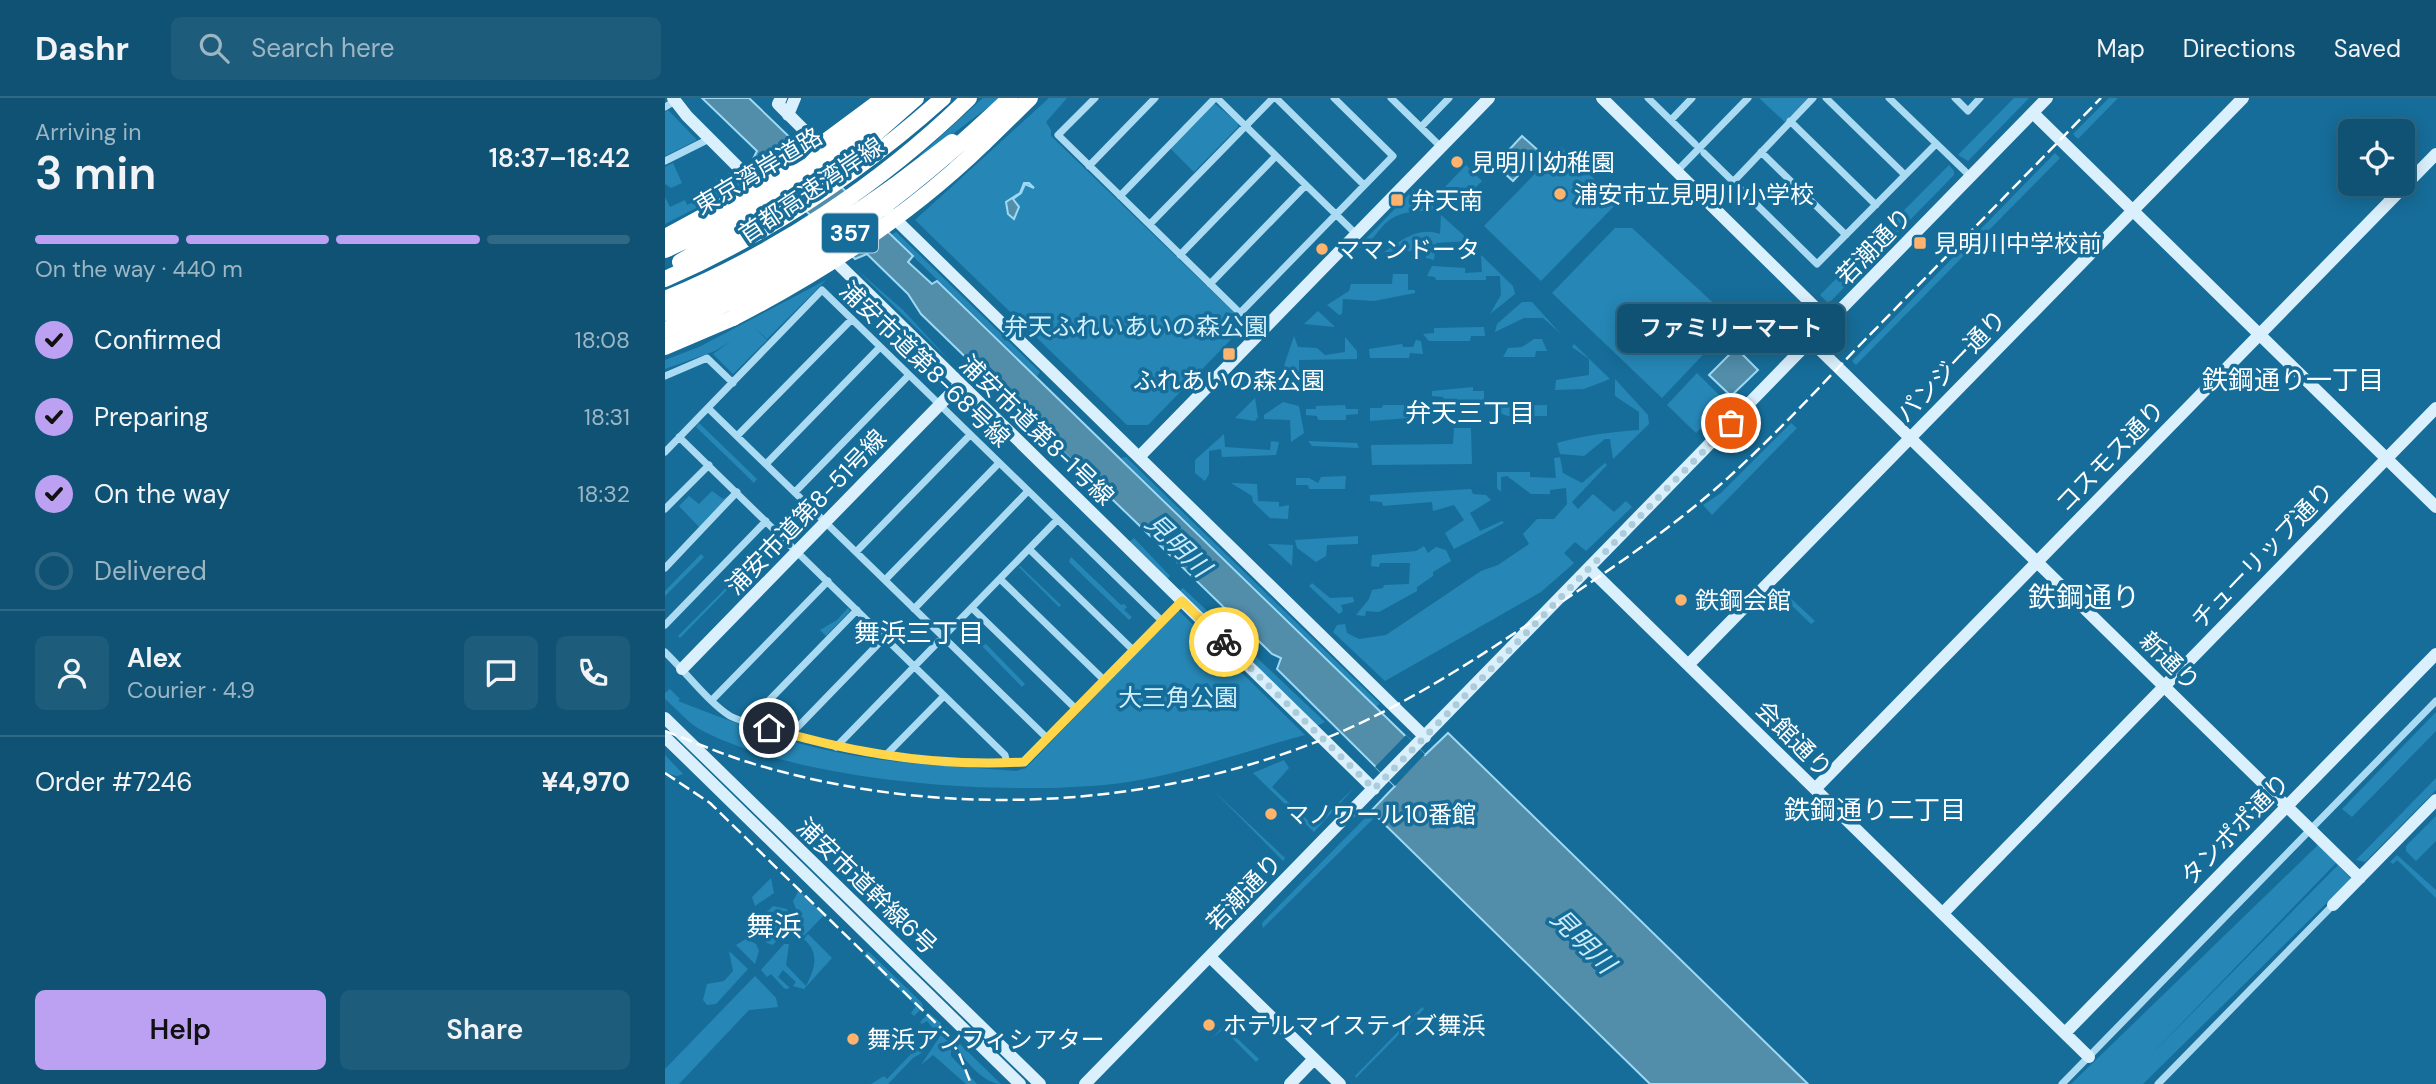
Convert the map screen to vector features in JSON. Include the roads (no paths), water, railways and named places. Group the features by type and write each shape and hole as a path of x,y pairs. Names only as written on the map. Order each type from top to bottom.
{"highway":[{"name":"東京湾岸道路","path":"665,237 783,173 884,98"},
{"name":"東京湾岸道路","path":"665,250 731,217 795,179 852,140 903,98"},
{"path":"665,269 750,223 825,174 916,98"},
{"name":"首都高速湾岸線","path":"665,279 738,245 818,197 869,160 943,98"},
{"name":"首都高速湾岸線","path":"665,299 748,260 830,210 912,149 969,98"},
{"path":"665,313 720,293 795,253 872,201 1009,98"},
{"name":"357","path":"665,330 773,280 844,237 934,167 1009,98"},
{"name":"357","path":"665,347 733,318 859,244 935,187 984,144 1030,98"}],"street":[{"path":"788,115 795,98"},
{"path":"1095,98 1058,135 1240,313 1393,156 1334,98"},
{"path":"1089,166 1155,98"},
{"path":"1120,196 1216,98 1356,234"},
{"path":"1150,224 1274,98 1364,185"},
{"path":"1391,98 1441,147"},
{"path":"1421,127 1448,98"},
{"path":"1139,457 1489,98"},
{"path":"1602,98 1831,322"},
{"path":"1648,98 1695,144"},
{"path":"1671,120 1692,98"},
{"path":"1677,171 1748,98"},
{"path":"1733,182 1813,98"},
{"path":"1826,98 1905,175"},
{"path":"1889,98 1971,177"},
{"path":"1955,98 1968,111 1980,98"},
{"name":"若潮通り","path":"1085,1084 2047,98"},
{"name":"パンジー通り","path":"1689,664 2243,98"},
{"path":"777,100 788,115 1139,457 1421,740"},
{"name":"浦安市道第8-1号線","path":"671,102 1374,789"},
{"path":"2033,113 2436,507"},
{"path":"1790,121 1876,205"},
{"path":"665,161 709,139"},
{"path":"1704,153 1817,264 1936,144"},
{"path":"1761,152 1846,235"},
{"name":"コスモス通り","path":"1815,789 2436,154"},
{"path":"1180,255 1276,156"},
{"path":"1210,284 1306,185"},
{"name":"浦安市道第8-68号線","path":"665,452 822,290 1162,621"},
{"path":"737,436 852,319"},
{"name":"新通り","path":"1811,341 2360,878"},
{"path":"766,464 880,347"},
{"path":"665,376 707,358 733,383"},
{"path":"795,492 909,375"},
{"name":"浦安市道第8-51号線","path":"682,669 960,384"},
{"path":"708,408 1047,738"},
{"name":"チューリップ通り","path":"1943,913 2436,408"},
{"path":"856,552 970,435"},
{"path":"679,437 1005,755 1007,763"},
{"path":"885,580 999,463"},
{"path":"665,509 709,465"},
{"path":"914,609 1028,491"},
{"path":"665,568 737,492"},
{"path":"836,747 1057,520"},
{"path":"665,625 766,522"},
{"path":"1029,549 1133,650"},
{"name":"会館通り","path":"1589,568 2089,1057"},
{"path":"1000,579 1104,680"},
{"path":"713,699 828,581"},
{"path":"665,652 730,716 790,735 836,747 887,754 1024,762 1182,601"},
{"path":"972,608 1076,709"},
{"path":"748,722 857,610"},
{"path":"790,735 885,637"},
{"name":"タンポポ通り","path":"2065,1033 2436,654"},
{"path":"887,754 944,696"},
{"path":"2062,1084 2436,701"},
{"name":"浦安市道幹線6号","path":"665,718 1040,1084"},
{"name":"浦安市道幹線6号","path":"665,737 1020,1084"},
{"path":"2158,1084 2436,800"},
{"path":"1210,957 1340,1084"},
{"path":"1290,1084 1314,1059"}],"water":[{"name":"見明川","path":"702,98 749,98 913,256 908,262 932,284 937,281 1425,755 1448,733 1808,1084 1650,1084 1371,811 1395,786 1277,669 1281,658 1272,654 921,314 908,294 867,254 855,259 753,159 757,151"},
{"path":"1522,136 1540,152 1513,181 1495,165"},
{"path":"1024,183 1029,183 1034,188 1025,184 1021,193 1013,199 1019,207 1014,219 1008,214 1006,202 1020,193"},
{"path":"1736,348 1758,370 1731,396 1709,375"}],"railway":[{"path":"665,731 749,762 833,783 906,795 980,800 1055,798 1129,791 1202,777 1274,757 1343,731 1423,691 1473,660 1625,558 1700,502 1781,427 2101,98"},
{"path":"665,773 710,803 944,1031 959,1053 971,1084"}],"place":[{"name":"見明川幼稚園","path":"1457,162"},
{"name":"浦安市立見明川小学校","path":"1560,194"},
{"name":"弁天南","path":"1397,200"},
{"name":"見明川中学校前","path":"1920,243"},
{"name":"ママンドータ","path":"1322,249"},
{"name":"ふれあいの森公園","path":"1229,354"},
{"name":"ファミリーマート","path":"1731,423"},
{"name":"鉄鋼会館","path":"1681,600"},
{"name":"マノワール10番館","path":"1271,814"},
{"name":"ホテルマイステイズ舞浜","path":"1209,1025"},
{"name":"舞浜アンフィシアター","path":"853,1039"}],"district":[{"name":"鉄鋼通り一丁目","path":"2293,380"},
{"name":"弁天三丁目","path":"1470,413"},
{"name":"鉄鋼通り","path":"2084,597"},
{"name":"舞浜三丁目","path":"919,633"},
{"name":"鉄鋼通り二丁目","path":"1875,810"},
{"name":"舞浜","path":"774,926"}],"park label":[{"name":"弁天ふれいあいの森公園","path":"1136,326"},
{"name":"大三角公園","path":"1178,697"}]}
